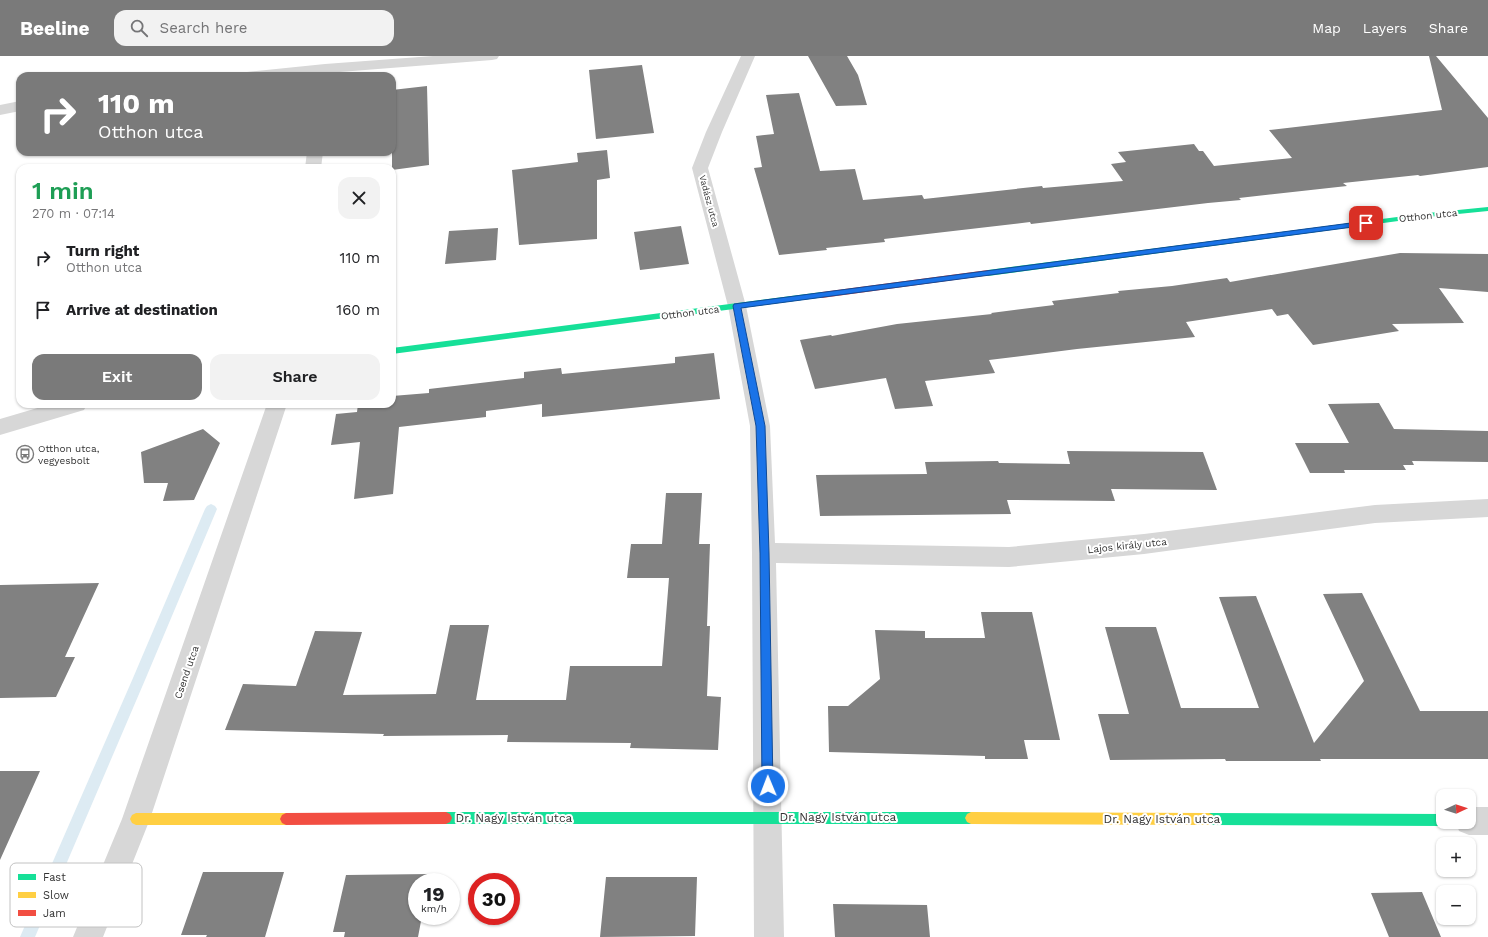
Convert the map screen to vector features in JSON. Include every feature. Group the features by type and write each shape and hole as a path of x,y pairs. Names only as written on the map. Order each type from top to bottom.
{"street":[{"path":"286,72 492,56"},
{"name":"Vadász utca","path":"748,56 714,132 700,168 737,306 760,426 764,553 769,937"},
{"path":"0,110 16,107"},
{"name":"Otthon utca","path":"396,350 1421,216 1488,209"},
{"path":"0,427 64,408"},
{"name":"Csend utca","path":"118,863 136,819 276,408"},
{"name":"Lajos király utca","path":"764,553 1009,557 1144,544 1375,514 1488,508"},
{"name":"Dr. Nagy István utca","path":"136,819 768,817 1436,820"},
{"path":"1476,821 1488,821"},
{"name":"Csend utca","path":"88,937 92,927"}],"building":[{"path":"808,56 847,56 858,75 867,105 836,106"},
{"path":"1429,56 1436,56 1488,118 1488,167 1420,176 1343,183 1347,186 1239,198 1241,200 884,239 885,242 826,248 827,250 779,255 754,168 762,167 756,136 774,134 766,95 799,93 820,171 855,169 863,200 922,195 924,199 1042,186 1043,188 1123,181 1111,164 1126,162 1118,152 1194,144 1199,151 1203,151 1214,166 1292,158 1269,130 1442,110"},
{"path":"642,65 654,133 596,139 589,70"},
{"path":"427,86 429,165 396,169 396,164 392,164 392,156 396,156 396,90"},
{"path":"607,150 610,178 597,180 597,239 519,245 512,170 578,162 577,153"},
{"path":"681,226 689,264 640,270 634,232"},
{"path":"498,228 496,260 445,264 449,231"},
{"path":"1400,253 1488,254 1488,292 1439,288 1464,323 1392,324 1399,331 1313,345 1288,314 1277,316 1272,309 1186,322 1195,337 989,360 995,373 925,381 933,406 895,409 886,378 815,389 800,340 832,336 897,324 992,314 991,313 1054,305 1052,301 1119,293 1118,291 1172,286 1227,278 1230,282"},
{"path":"714,353 720,399 542,417 542,404 486,411 486,417 399,427 393,494 354,499 360,442 331,445 336,414 357,412 358,408 396,408 396,396 429,393 429,389 524,378 524,372 561,368 562,374 675,363 675,357"},
{"path":"1379,403 1394,429 1488,431 1488,462 1412,461 1414,465 1403,465 1406,470 1344,470 1345,473 1310,473 1295,443 1349,443 1328,404"},
{"path":"203,429 220,443 194,500 163,501 168,483 144,483 141,452"},
{"path":"1067,451 1203,452 1217,490 1111,489 1115,501 1007,500 1011,514 820,516 816,475 927,474 925,462 998,461 999,463 1070,464"},
{"path":"666,493 702,493 699,544 710,544 707,626 710,626 707,696 721,697 718,750 630,748 631,743 507,742 508,735 383,736 384,734 225,730 243,684 296,686 315,631 362,632 343,695 436,694 450,625 489,625 476,700 566,700 570,666 662,666 669,578 627,578 631,544 662,544"},
{"path":"99,583 65,657 75,657 56,697 0,698 0,585"},
{"path":"1362,593 1420,711 1488,711 1488,759 1320,759 1321,761 1226,761 1225,759 1110,760 1098,714 1129,714 1105,627 1156,627 1181,708 1259,708 1219,597 1256,596 1314,743 1364,681 1323,594"},
{"path":"981,612 1032,612 1060,740 1024,740 1028,759 985,759 985,756 829,752 828,706 848,706 880,679 875,630 925,631 925,638 985,638"},
{"path":"0,771 40,771 0,860"},
{"path":"203,872 284,872 265,937 206,937 207,935 181,935"},
{"path":"408,874 408,925 420,925 418,937 344,937 345,932 333,932 346,875"},
{"path":"606,877 697,877 695,936 600,937"},
{"path":"1422,892 1441,937 1389,937 1371,893"},
{"path":"833,904 927,905 930,937 835,937"}],"waterway":[{"path":"59,863 211,509"},
{"path":"27,937 31,927"}],"traffic: fast":[{"path":"988,273 1428,215 1488,209"},
{"path":"396,350 822,295"},
{"path":"446,818 971,818"},
{"path":"1209,819 1436,820"}],"traffic: slow":[{"path":"971,818 1209,819"},
{"path":"136,819 286,819"}],"traffic: jam":[{"path":"822,295 988,273"},
{"path":"286,819 446,818"}],"place":[{"name":"Otthon utca, vegyesbolt","path":"25,454"}],"route":[{"path":"768,786 760,426 737,306 1366,223"}]}
